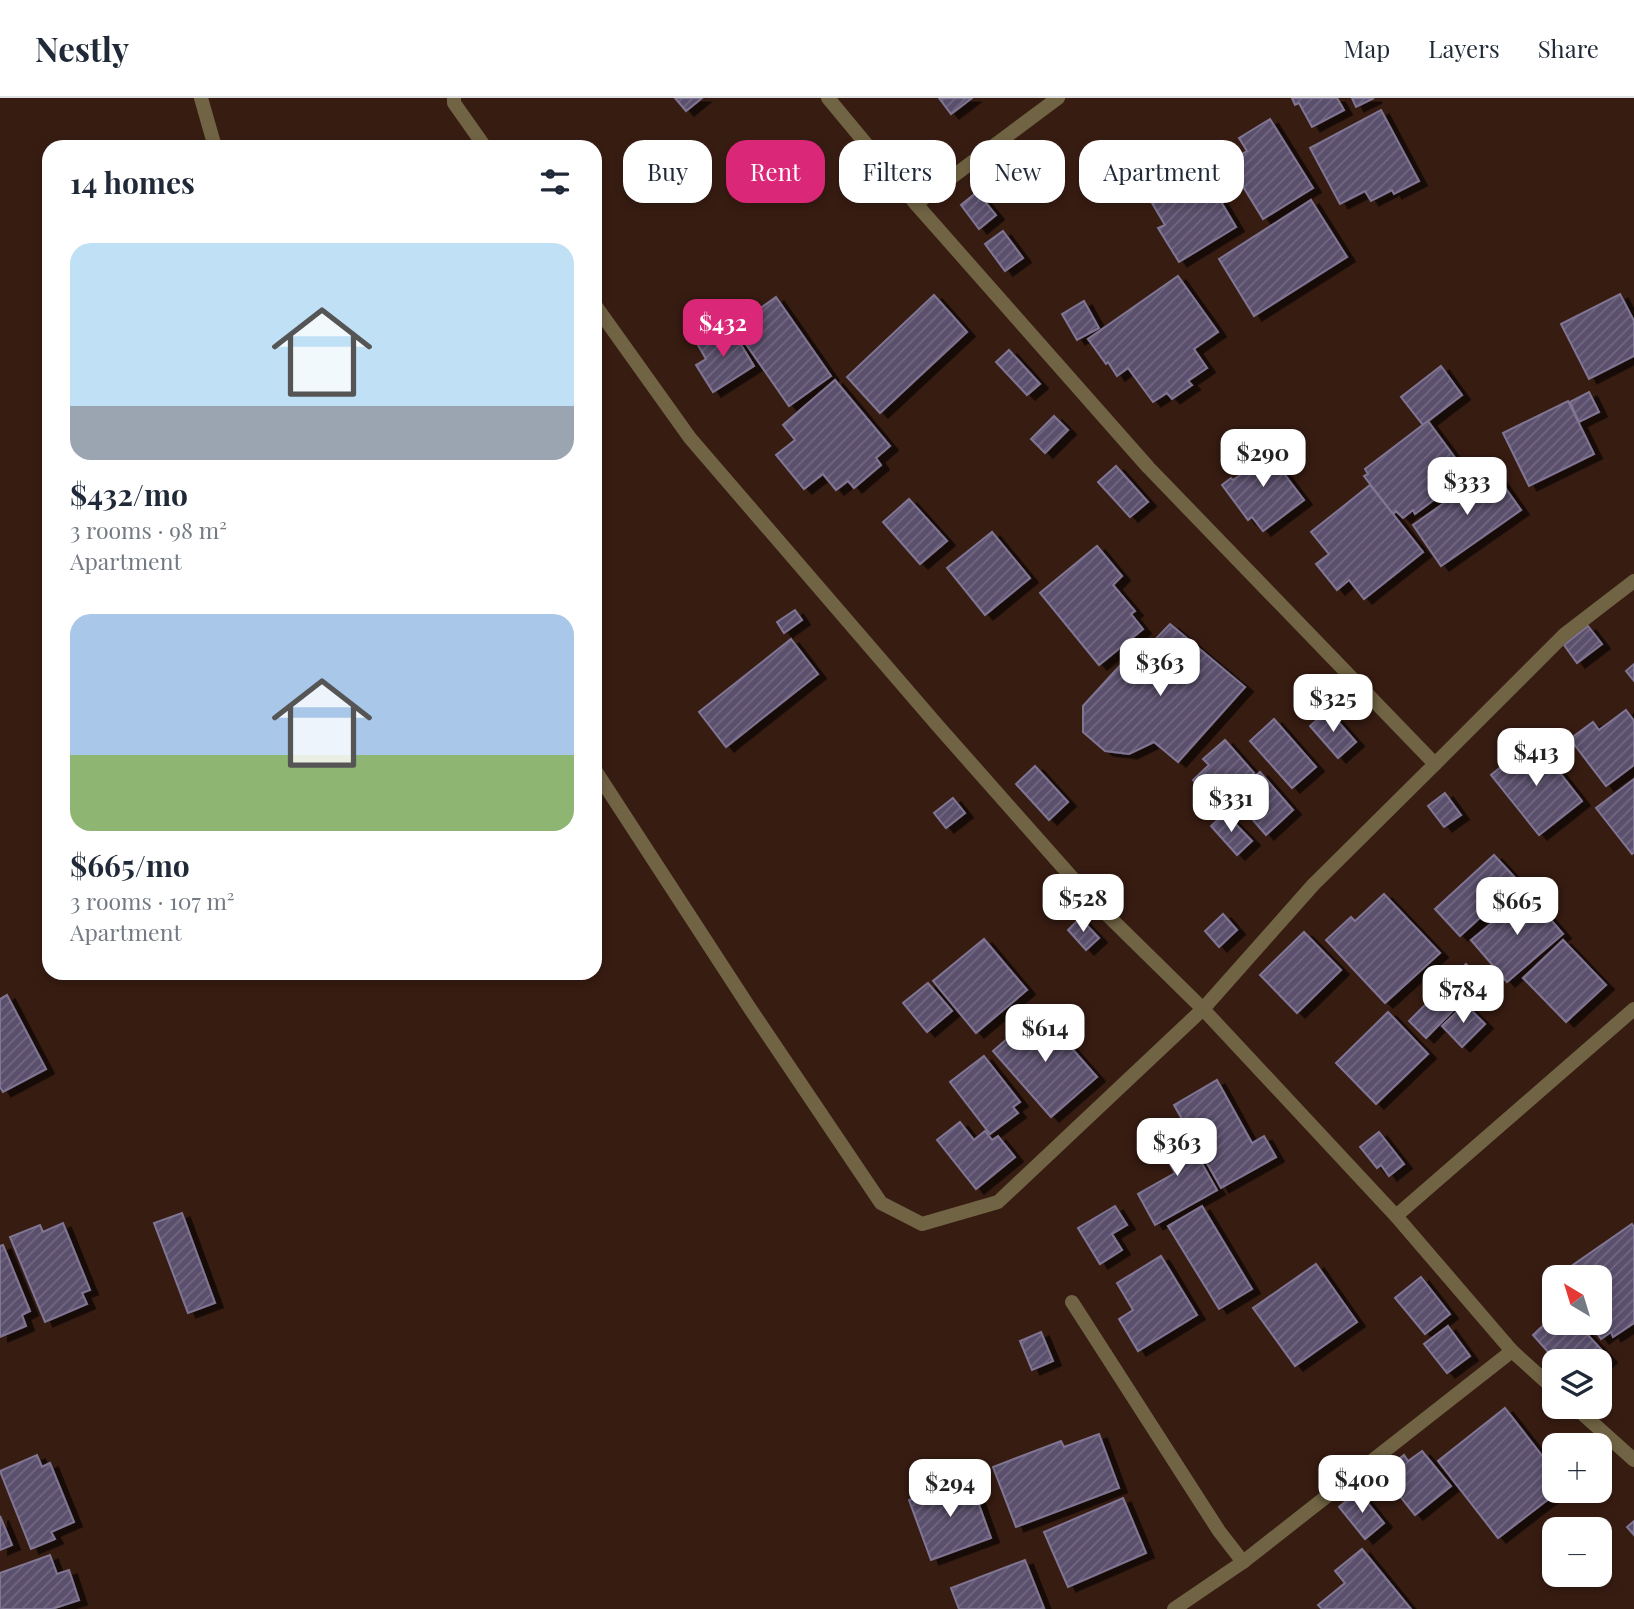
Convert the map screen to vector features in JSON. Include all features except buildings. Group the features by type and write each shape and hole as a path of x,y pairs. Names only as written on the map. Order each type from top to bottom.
{"street":[{"path":"201,98 213,140"},
{"path":"454,98 454,103 480,140"},
{"path":"828,98 916,204 1148,467 1435,764"},
{"path":"916,204 1058,98"},
{"path":"602,315 690,438 929,716 1091,899 1203,1009 1396,1216 1512,1351 1542,1378"},
{"path":"602,781 881,1203 922,1224 998,1202 1203,1009 1313,886 1565,634 1634,580"},
{"path":"1396,1216 1634,1009"},
{"path":"1072,1302 1219,1531 1243,1562"},
{"path":"1174,1609 1243,1562 1512,1351"},
{"path":"1588,1419 1634,1460"}]}
